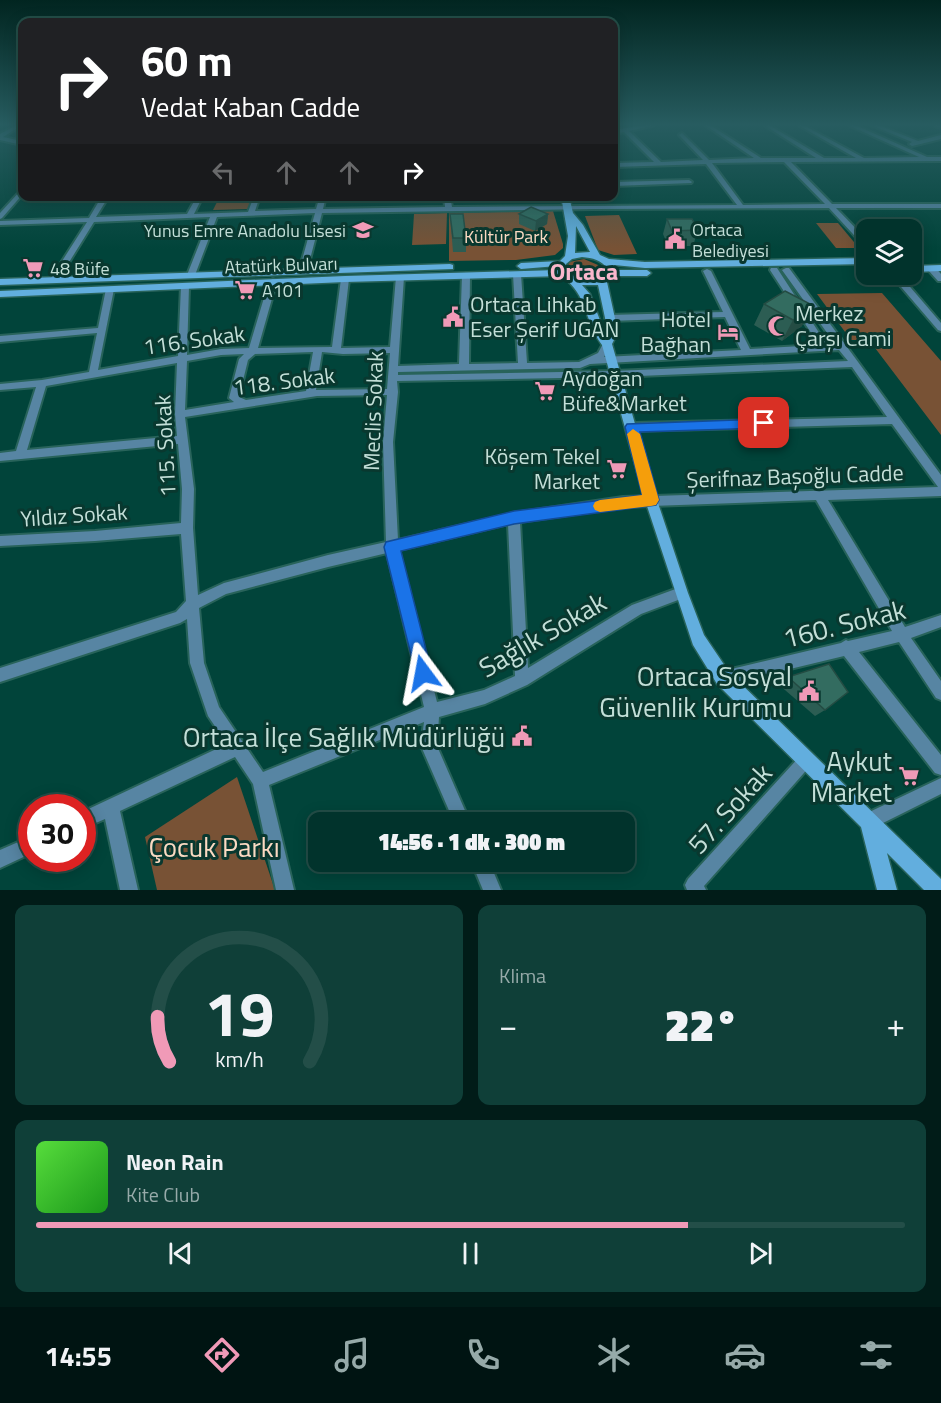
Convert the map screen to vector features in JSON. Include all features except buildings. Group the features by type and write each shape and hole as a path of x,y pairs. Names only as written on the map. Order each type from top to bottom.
{"main road":[{"path":"567,201 596,256"},
{"path":"565,264 574,249 570,211"},
{"path":"565,264 582,254 596,256 608,262 645,265 856,261"},
{"path":"922,261 941,261"},
{"path":"608,262 612,273"},
{"path":"565,264 573,280 585,294 598,332 607,344 651,500 698,640 723,678 938,885"},
{"name":"Atatürk Bulvarı","path":"0,282 565,264"},
{"name":"Atatürk Bulvarı","path":"0,294 273,281 518,274 565,264"},
{"path":"922,268 941,268"},
{"path":"573,280 590,283 602,281 612,273 856,269"},
{"path":"602,281 613,332 607,344"},
{"path":"869,821 887,890"}],"street":[{"path":"711,167 741,206"},
{"path":"793,167 856,232"},
{"path":"618,184 689,182"},
{"path":"0,217 18,196"},
{"path":"54,280 103,201"},
{"path":"189,216 198,201"},
{"path":"251,214 256,201"},
{"path":"303,271 322,201"},
{"path":"448,201 449,209"},
{"path":"592,201 594,207"},
{"path":"0,223 319,211 449,209 570,211 594,207 941,206"},
{"path":"191,275 214,215"},
{"path":"930,268 941,279"},
{"path":"774,270 825,348"},
{"path":"786,270 941,483"},
{"path":"707,271 747,352"},
{"path":"518,274 523,367"},
{"path":"464,368 465,275"},
{"name":"Meclis Sokak","path":"400,277 395,374 388,442 392,547 432,711 429,746 458,812"},
{"path":"336,350 345,279"},
{"path":"246,405 234,398 244,359 253,351 273,281"},
{"path":"904,285 941,328"},
{"name":"115. Sokak","path":"184,286 180,414 188,489 187,528 197,663 213,711 260,781 285,890"},
{"path":"93,374 110,289"},
{"path":"788,293 802,293"},
{"path":"609,318 729,314"},
{"path":"0,339 102,330"},
{"path":"395,374 464,368 580,365 601,354 607,344"},
{"path":"587,361 613,367 747,352 841,347"},
{"path":"310,394 318,349"},
{"name":"116. Sokak","path":"0,387 42,383 182,361 221,352 318,349 395,350"},
{"path":"395,374 613,367 856,364"},
{"path":"20,456 42,383"},
{"name":"118. Sokak","path":"180,414 310,394 393,392"},
{"path":"632,427 896,420"},
{"path":"0,457 182,440"},
{"name":"Şerifnaz Başoğlu Cadde","path":"0,675 180,617 191,605 224,589 328,561 514,518 651,500 941,491"},
{"path":"819,495 902,635 941,693"},
{"path":"514,518 522,680"},
{"name":"Yıldız Sokak","path":"0,541 187,528"},
{"name":"Sağlık Sokak","path":"260,781 432,711 485,697 522,680 637,609 681,593"},
{"name":"160. Sokak","path":"723,678 902,635 941,621"},
{"path":"846,647 941,767"},
{"path":"96,815 238,747"},
{"name":"57. Sokak","path":"697,890 694,885 806,760"},
{"path":"869,821 941,786"},
{"path":"111,808 129,890"},
{"path":"0,859 18,851"},
{"path":"485,872 492,890"}],"green space":[{"path":"218,201 251,201 248,209 213,210"},
{"name":"Kültür Park","path":"553,211 563,244 563,248 555,255 516,260 449,261 449,213"},
{"path":"447,213 446,244 412,245 414,214"},
{"path":"619,215 637,254 614,255 598,250 585,216"},
{"path":"816,223 838,223 856,244 856,248 836,248"},
{"path":"584,259 598,265 600,271 598,274 582,278 567,271 569,262"},
{"path":"882,293 941,361 941,435 869,340 851,340 817,294"},
{"name":"Çocuk Parkı","path":"237,777 275,890 157,890 145,837"}],"slow traffic":[{"path":"600,506 651,500 633,434"}],"place":[{"name":"Yunus Emre Anadolu Lisesi","path":"363,230"},
{"name":"Ortaca Belediyesi","path":"675,239"},
{"name":"48 Büfe","path":"33,268"},
{"name":"A101","path":"245,290"},
{"name":"Ortaca Lihkab Eser Şerif UGAN","path":"453,317"},
{"name":"Merkez Çarşı Cami","path":"778,326"},
{"name":"Hotel Bağhan","path":"728,332"},
{"name":"Aydoğan Büfe&Market","path":"545,391"},
{"name":"Köşem Tekel Market","path":"617,469"},
{"name":"Ortaca Sosyal Güvenlik Kurumu","path":"809,691"},
{"name":"Ortaca İlçe Sağlık Müdürlüğü","path":"522,736"},
{"name":"Aykut Market","path":"909,776"}],"district":[{"name":"Ortaca","path":"584,271"}],"route":[{"path":"423,673 392,547 514,518 651,500 632,427 764,423"}]}
